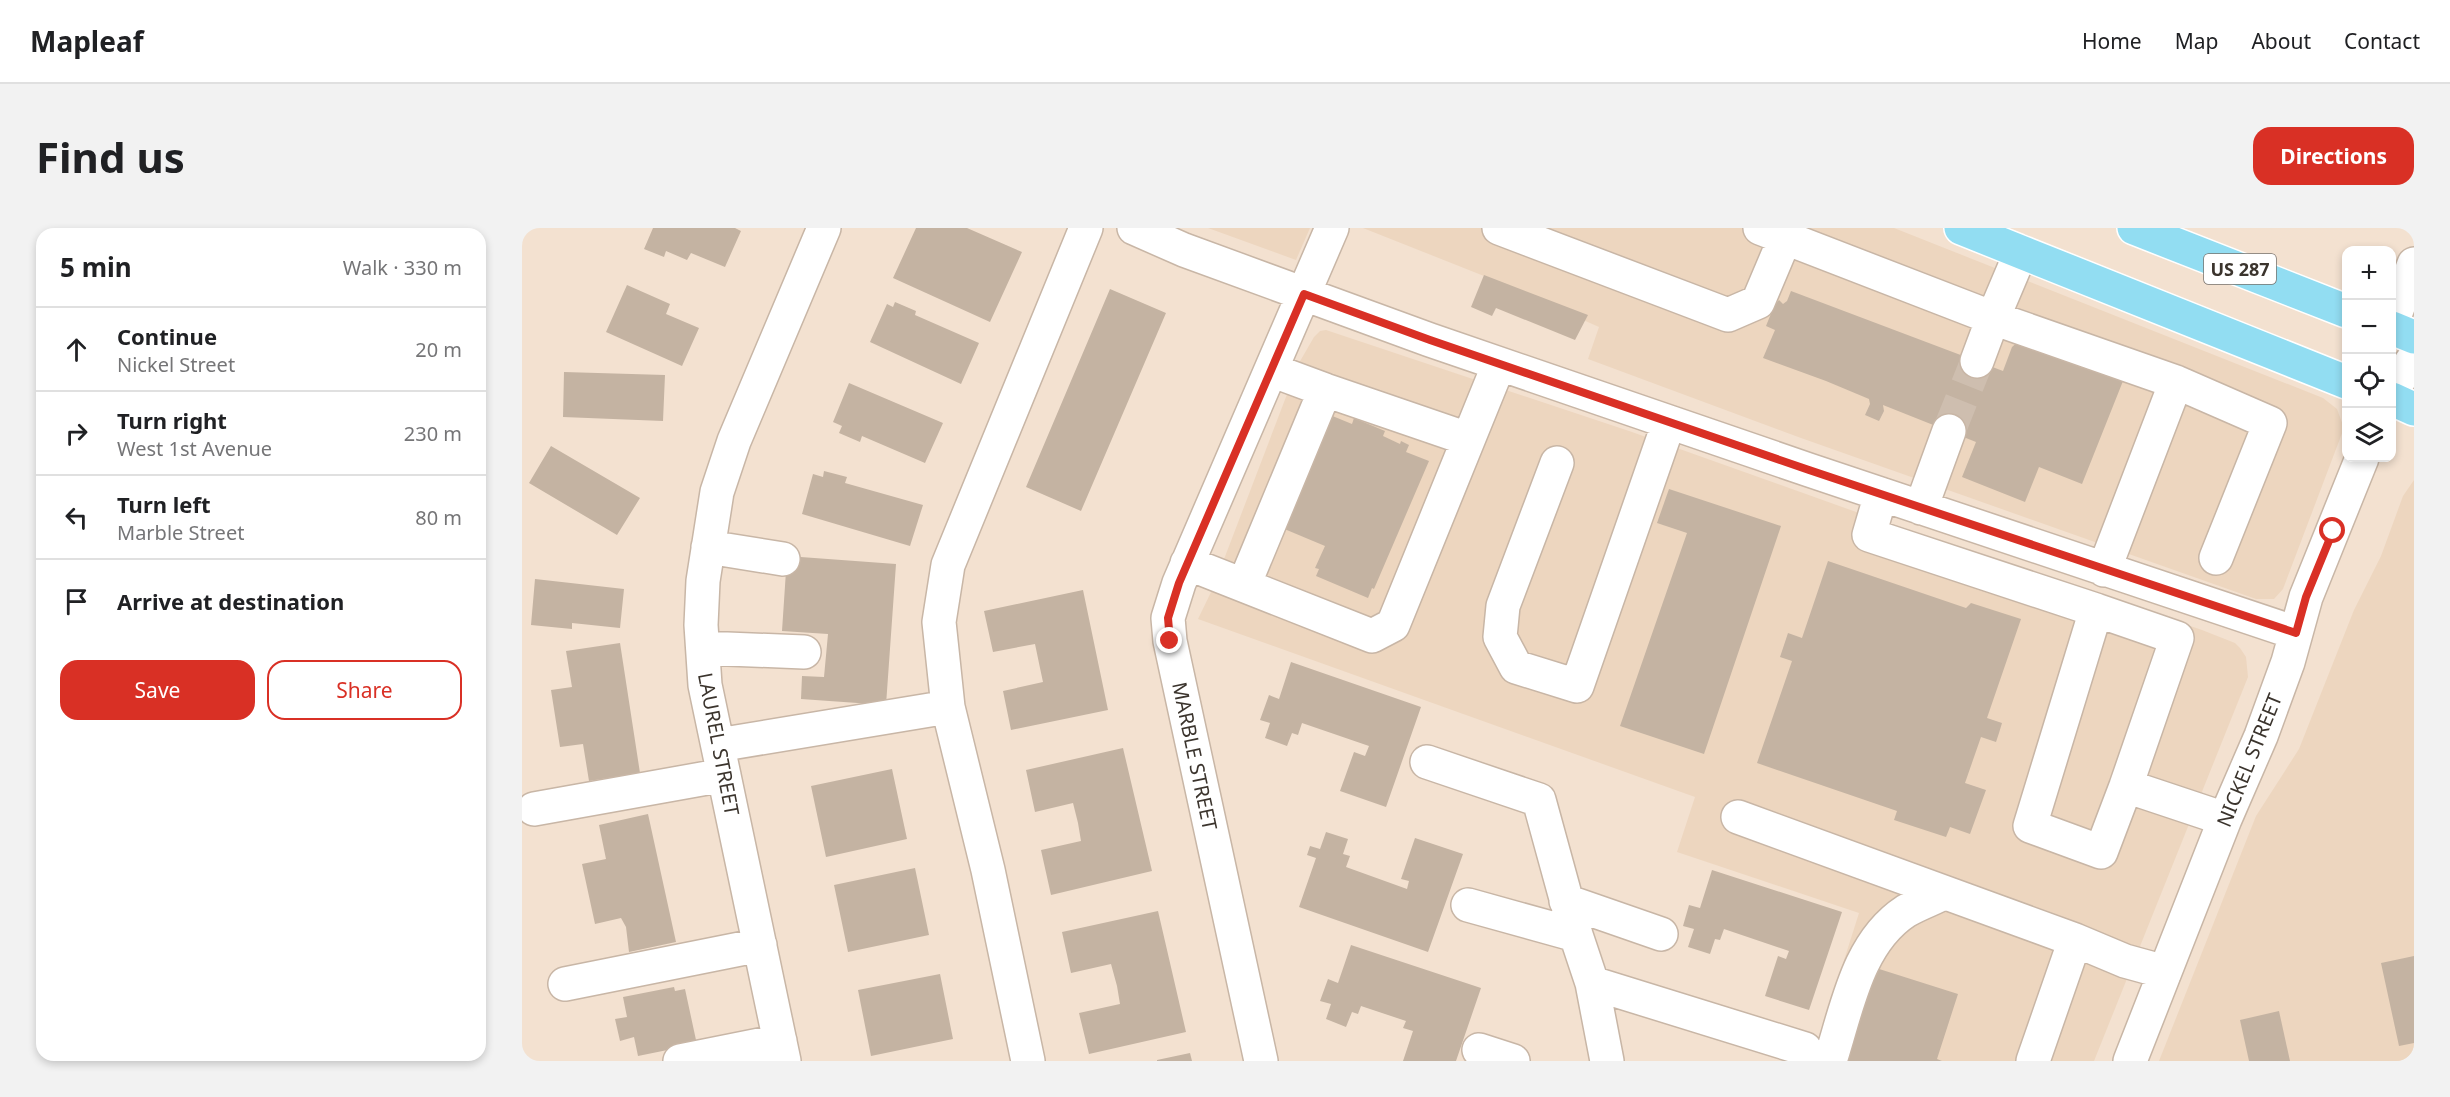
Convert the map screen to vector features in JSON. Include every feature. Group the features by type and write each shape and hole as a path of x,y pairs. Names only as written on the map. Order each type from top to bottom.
{"main road":[{"path":"1961,228 2342,380"},
{"name":"US 287","path":"2134,228 2342,309"},
{"path":"2396,330 2414,337"},
{"path":"2396,401 2414,409"}],"street":[{"name":"LAUREL STREET","path":"782,1051 705,685 703,581 717,492 734,441 824,228"},
{"path":"1028,1061 988,870 948,707 939,622 948,565 1086,228"},
{"path":"1134,228 1184,250 1499,364 2296,633"},
{"name":"MARBLE STREET","path":"1261,1061 1170,641 1168,618 1187,563 1332,228"},
{"path":"1499,228 1728,315 1758,302 1773,233 1993,318 2176,382 2270,423 2216,558"},
{"path":"1977,361 2021,252"},
{"path":"2396,310 2414,264"},
{"path":"2396,383 2414,358"},
{"path":"1187,563 1372,636 1393,625 1499,364"},
{"path":"1271,370 1468,440"},
{"path":"2104,570 2176,382"},
{"path":"1244,585 1325,390"},
{"path":"1557,463 1503,606 1500,637 1516,667 1577,686 1669,422"},
{"path":"1921,508 1949,431"},
{"name":"NICKEL STREET","path":"2130,1061 2225,819 2261,736 2288,662 2306,597 2360,462"},
{"path":"1881,494 1869,535 2111,616 2177,638 2101,852 2030,826 2111,616 2139,581"},
{"path":"708,547 783,559"},
{"path":"703,648 804,652"},
{"path":"534,809 721,760 948,707"},
{"path":"1427,762 1539,800 1566,901 1592,984 1607,1061"},
{"path":"2126,786 2225,819"},
{"path":"1738,817 2075,940 2129,962 2165,972"},
{"path":"1830,1061 1861,966 1877,938 1906,911 1944,893"},
{"path":"1566,901 1660,934"},
{"path":"1468,905 1576,934"},
{"path":"2033,1061 2075,940"},
{"path":"565,984 760,945"},
{"path":"1592,984 1805,1049 1802,1061"},
{"path":"1479,1050 1513,1061"},
{"path":"680,1061 782,1051"}],"shaded area":[{"path":"1208,228 1310,228 1296,260"},
{"path":"1363,228 1894,228 2323,398 2337,409 2342,423 2342,433 2283,589 2274,599 2256,599 1801,438 1588,359 1599,327 1484,276"},
{"path":"1326,330 1632,432 2235,643 2246,657 2248,677 2094,1061 1812,1061 1859,913 1677,852 1695,797 1198,619 1213,588 1299,363 1314,337 1320,331"},
{"path":"2414,480 2414,1061 2159,1061 2256,816 2299,749 2354,610 2381,556 2403,496"}],"building":[{"path":"653,228 735,228 741,231 725,267 691,253 687,260 666,251 664,257 644,249"},
{"path":"916,228 967,228 1022,252 990,322 893,278"},
{"path":"1484,275 1588,315 1575,340 1496,308 1492,316 1471,307"},
{"path":"627,285 670,304 666,314 699,328 682,366 606,332"},
{"path":"1110,289 1166,313 1081,511 1026,487"},
{"path":"1791,291 2003,371 2012,347 2020,340 2123,381 2082,484 2039,467 2025,502 1962,477 1976,442 1883,405 1884,411 1879,421 1865,415 1870,404 1869,399 1763,358 1775,330 1766,326 1774,306 1779,300 1783,304 1787,301"},
{"path":"895,302 916,311 915,315 979,343 961,384 870,342 887,304 893,307"},
{"path":"564,372 665,375 663,421 563,417"},
{"path":"849,383 943,423 925,463 862,436 860,442 839,433 842,426 833,422"},
{"path":"1330,415 1352,424 1354,418 1385,431 1383,436 1400,444 1401,441 1409,445 1406,452 1429,461 1374,589 1372,588 1368,598 1316,576 1319,569 1315,568 1325,546 1282,528"},
{"path":"551,446 640,498 617,535 529,483"},
{"path":"824,471 847,477 845,483 923,505 910,546 802,514 813,474 823,477"},
{"path":"1669,489 1781,526 1704,754 1620,726 1687,533 1657,523"},
{"path":"787,556 896,564 886,705 801,699 802,676 824,677 828,634 782,631"},
{"path":"1828,561 1966,608 1971,603 2021,619 1987,718 2002,723 1996,742 1981,737 1965,783 1986,790 1970,834 1950,827 1946,837 1894,820 1897,811 1757,763 1792,661 1780,657 1788,633 1802,638"},
{"path":"535,579 624,589 620,628 572,623 572,629 531,625"},
{"path":"1083,590 1108,710 1011,730 1003,691 1043,682 1035,644 993,652 984,611"},
{"path":"620,643 640,773 589,781 583,744 560,747 551,690 572,687 566,651"},
{"path":"1291,662 1421,707 1386,807 1340,791 1354,752 1365,756 1369,746 1302,723 1298,735 1292,733 1287,746 1265,738 1270,723 1260,720 1269,695 1279,699"},
{"path":"1123,748 1152,871 1051,895 1041,850 1081,841 1078,823 1073,803 1035,812 1026,770"},
{"path":"892,769 907,839 826,857 811,786"},
{"path":"648,814 676,942 629,952 626,927 621,918 595,924 582,864 606,859 599,825"},
{"path":"1326,832 1348,839 1343,854 1350,856 1346,867 1407,889 1409,881 1401,879 1415,838 1463,854 1428,952 1299,907 1316,858 1307,855 1310,846 1320,849"},
{"path":"915,868 929,935 848,952 834,885"},
{"path":"1712,870 1842,912 1809,1010 1765,996 1778,956 1786,959 1789,951 1724,929 1720,940 1715,939 1710,954 1688,947 1694,929 1683,926 1689,905 1700,908"},
{"path":"1158,911 1186,1032 1089,1054 1079,1013 1120,1004 1117,986 1111,964 1071,973 1062,932"},
{"path":"1351,945 1481,988 1456,1061 1403,1061 1413,1031 1403,1028 1406,1021 1361,1006 1358,1014 1352,1012 1346,1027 1326,1019 1331,1004 1320,1001 1328,979 1338,983"},
{"path":"2414,956 2414,1043 2399,1046 2381,963"},
{"path":"1876,968 1958,994 1937,1059 1942,1061 1846,1061"},
{"path":"940,974 953,1039 871,1056 858,990"},
{"path":"674,987 675,991 685,989 696,1040 686,1043 687,1046 638,1056 634,1037 620,1041 615,1019 627,1017 623,997"},
{"path":"2279,1011 2290,1061 2249,1061 2240,1020"},
{"path":"1190,1053 1192,1061 1157,1061 1157,1060"}],"tunnel":[{"path":"1949,431 1977,361"}],"route":[{"path":"1170,641 1168,618 1179,583 1304,294 1430,340 1809,470 2296,633 2306,597 2333,531"}]}
